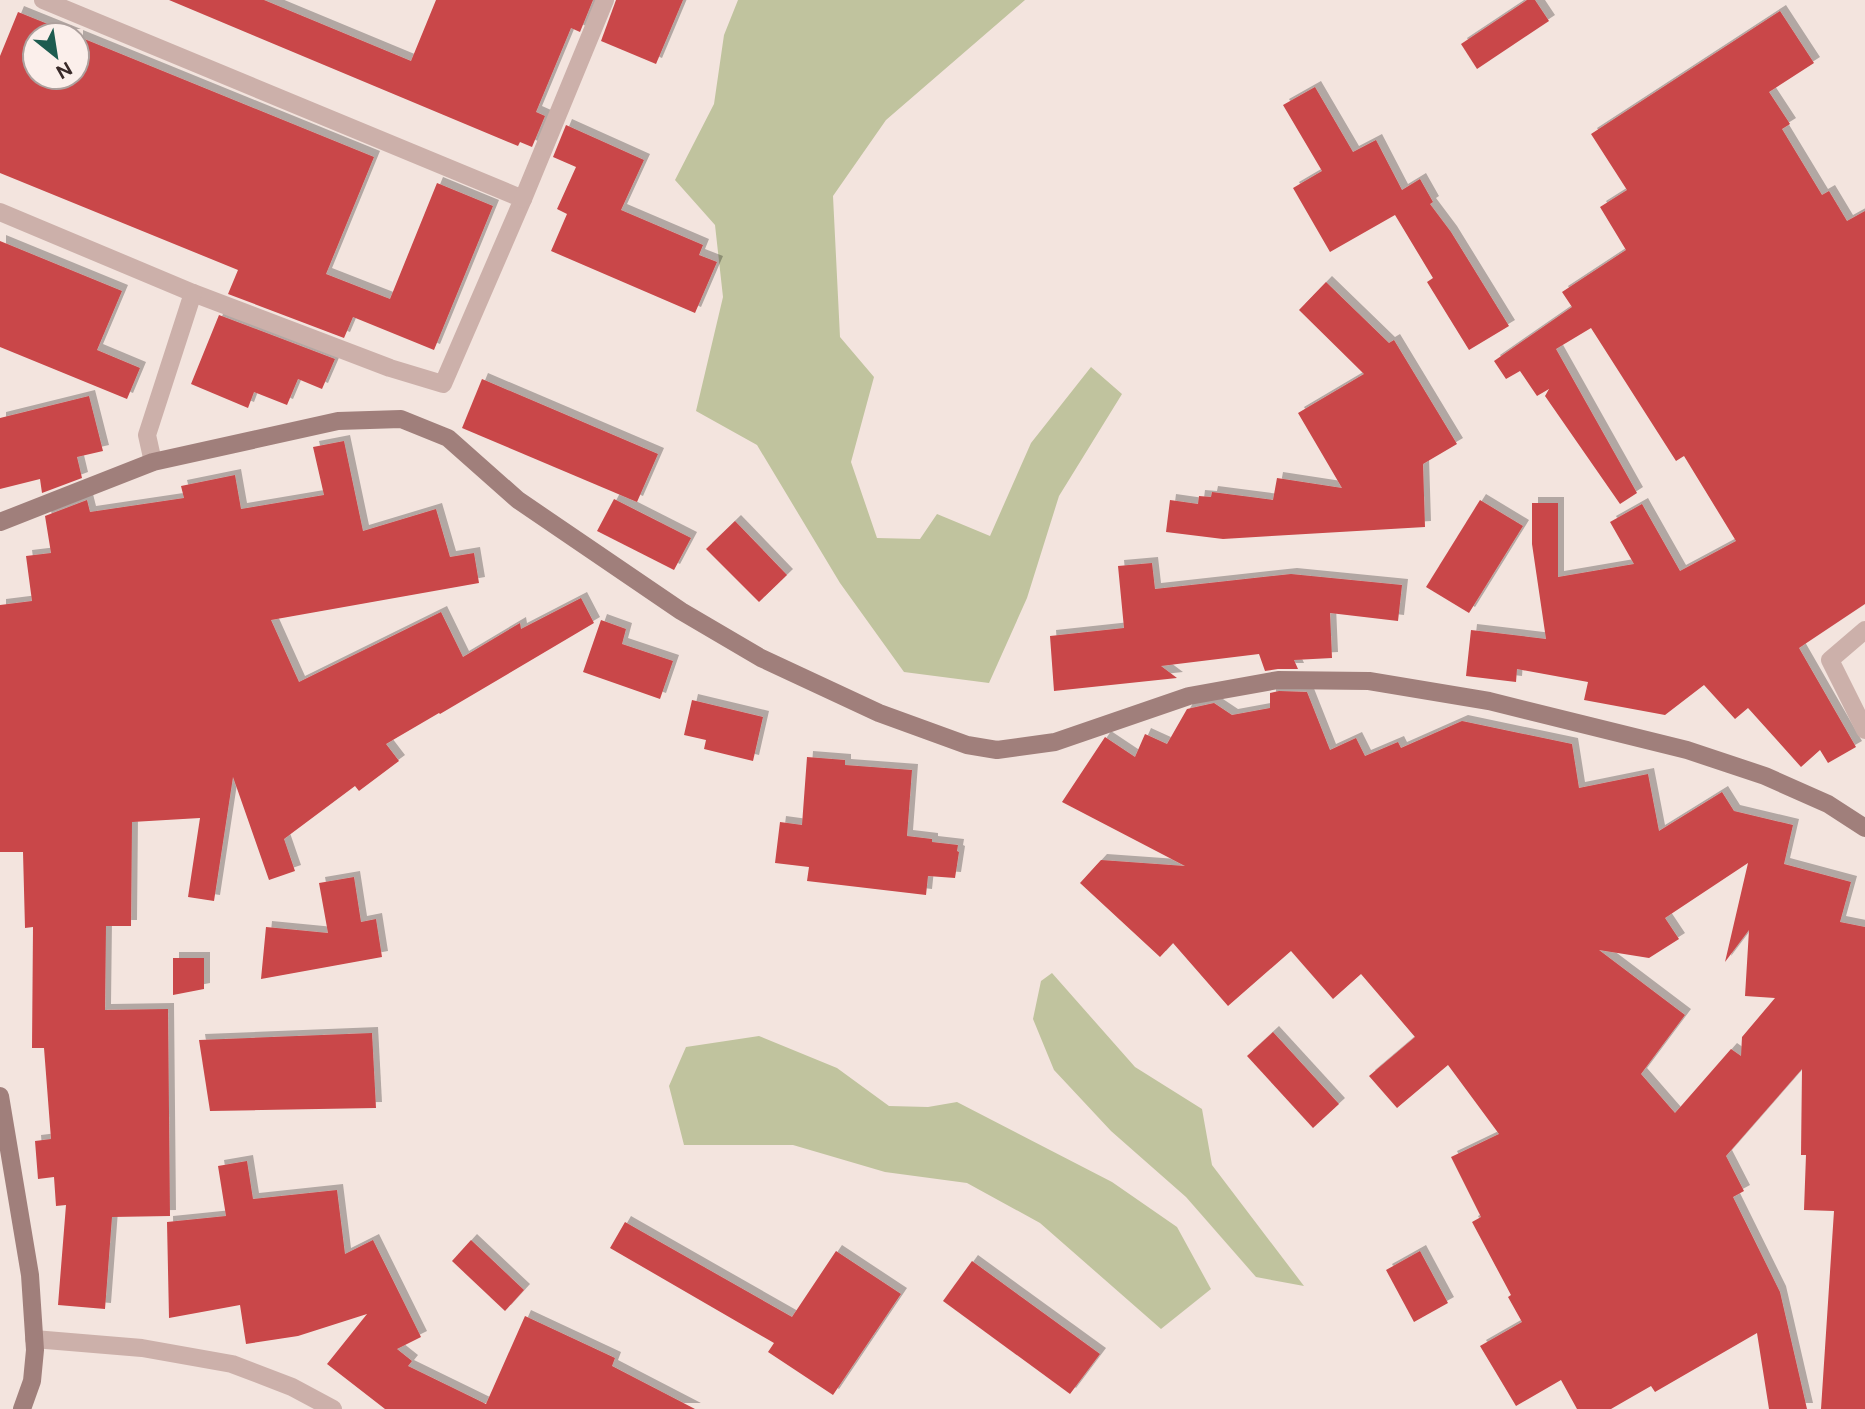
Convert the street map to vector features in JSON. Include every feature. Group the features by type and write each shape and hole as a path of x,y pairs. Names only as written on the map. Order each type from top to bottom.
{"street":[{"path":"43,0 523,199"},
{"path":"0,212 193,293 390,368 443,384 605,0"},
{"path":"153,462 147,435 193,293"},
{"path":"0,522 153,462 338,421 401,419 448,438 518,500 681,611 761,658 879,713 967,745 997,750 1055,742 1189,696 1278,680 1369,681 1489,701 1688,750 1765,776 1828,804 1865,828"},
{"path":"1865,630 1830,660 1865,730"},
{"path":"0,1096 30,1275 35,1350 32,1381 22,1409"},
{"path":"34,1339 142,1348 232,1364 292,1387 333,1409"}],"green space":[{"path":"738,0 1025,0 886,120 833,196 840,337 874,377 851,462 877,538 920,539 937,514 990,536 1031,443 1091,367 1122,394 1059,496 1027,598 989,683 904,672 840,583 757,445 696,411 723,297 715,225 675,180 714,104 724,35"},
{"path":"1052,973 1135,1067 1202,1109 1212,1165 1304,1286 1256,1277 1186,1197 1111,1131 1054,1070 1033,1019 1041,981"},
{"path":"759,1036 837,1068 889,1106 928,1107 957,1102 1112,1182 1177,1227 1211,1289 1161,1329 1040,1223 967,1183 885,1172 793,1145 684,1145 669,1086 686,1047"}],"building":[{"path":"169,0 264,0 411,61 436,0 593,0 580,32 571,28 536,112 545,116 532,147 520,142 518,146"},
{"path":"616,0 683,0 656,64 601,41"},
{"path":"1527,0 1535,0 1549,21 1477,69 1461,44"},
{"path":"1780,11 1814,63 1769,92 1790,124 1782,129 1822,195 1829,191 1847,221 1865,211 1865,604 1799,648 1856,747 1828,763 1820,750 1801,767 1748,708 1735,719 1704,685 1665,715 1584,700 1588,682 1517,669 1516,682 1466,676 1471,630 1546,639 1532,544 1532,503 1558,503 1558,577 1634,564 1610,522 1642,504 1680,571 1736,541 1684,456 1676,461 1591,328 1556,349 1637,493 1620,504 1545,396 1549,389 1537,396 1520,371 1506,379 1494,361 1572,307 1562,292 1626,250 1600,207 1627,190 1591,134"},
{"path":"18,12 40,21 21,21 21,91 91,91 91,42 374,157 326,274 390,299 437,183 493,206 434,350 353,317 344,338 228,294 238,270 0,173 0,56"},
{"path":"1315,87 1353,152 1376,140 1402,190 1420,179 1433,202 1430,204 1451,232 1509,326 1469,350 1427,282 1433,278 1395,215 1330,252 1293,188 1322,171 1283,105"},
{"path":"566,125 644,160 621,210 703,245 699,255 717,262 695,313 551,251 567,214 557,209 576,167 553,157"},
{"path":"0,241 122,291 97,350 140,368 127,399 0,347"},
{"path":"1326,282 1389,343 1394,340 1457,444 1423,464 1425,527 1223,539 1166,532 1170,500 1198,504 1199,496 1211,497 1212,492 1273,500 1277,478 1342,488 1298,413 1364,374 1299,310"},
{"path":"219,315 335,359 322,389 298,379 287,405 254,392 248,408 191,384"},
{"path":"482,379 658,454 637,502 462,428"},
{"path":"89,396 103,451 77,457 82,478 42,493 40,479 0,489 0,418"},
{"path":"344,441 363,531 436,509 450,557 474,553 479,583 271,620 299,682 441,612 463,657 520,623 521,629 581,598 594,623 386,744 399,761 359,791 355,786 284,839 295,871 269,880 233,777 214,901 188,897 200,818 132,822 131,926 106,926 105,1010 168,1009 170,1216 112,1217 105,1309 58,1305 66,1205 56,1206 54,1177 38,1179 35,1141 51,1139 44,1048 32,1048 33,927 25,928 23,852 0,852 0,605 32,601 26,556 51,553 45,516 87,500 90,512 184,498 181,486 235,475 241,509 324,495 313,447"},
{"path":"614,499 691,538 674,570 597,531"},
{"path":"1480,500 1523,526 1469,613 1426,587"},
{"path":"735,521 787,575 759,602 706,549"},
{"path":"1152,563 1155,589 1291,574 1402,585 1398,621 1330,613 1332,658 1294,660 1298,669 1265,671 1259,654 1161,666 1177,678 1054,691 1050,636 1124,628 1118,566"},
{"path":"601,620 626,629 622,644 673,661 660,699 583,672"},
{"path":"1307,692 1330,750 1356,738 1365,756 1398,742 1401,748 1462,721 1572,744 1579,788 1648,774 1659,831 1722,792 1734,811 1793,825 1784,864 1851,882 1840,922 1865,927 1865,1409 1821,1409 1834,1211 1804,1210 1806,1155 1801,1155 1802,1069 1726,1156 1744,1191 1733,1197 1780,1292 1807,1409 1769,1409 1757,1333 1655,1392 1651,1386 1611,1409 1577,1409 1561,1380 1516,1406 1480,1346 1522,1322 1508,1297 1511,1295 1472,1222 1481,1217 1451,1157 1499,1134 1448,1065 1397,1108 1369,1076 1415,1037 1361,974 1333,999 1291,951 1228,1006 1173,943 1160,957 1080,883 1101,860 1185,866 1062,802 1105,737 1135,757 1145,734 1167,744 1187,709 1214,703 1232,715 1270,708 1270,693","holes":["1748,863 1725,962 1749,930 1745,996 1775,998 1742,1037 1741,1056 1731,1049 1675,1113 1641,1074 1685,1015 1599,950 1649,958 1679,939 1665,918"]},
{"path":"692,700 763,717 753,761 704,749 706,740 684,735"},
{"path":"807,757 845,760 845,765 912,770 907,836 958,845 955,878 928,876 926,895 807,881 809,867 775,863 780,822 802,825"},
{"path":"354,877 361,922 376,919 382,957 261,979 266,927 328,933 319,883"},
{"path":"173,958 204,958 204,989 173,995"},
{"path":"1273,1032 1339,1104 1313,1128 1247,1056"},
{"path":"372,1033 376,1108 210,1111 199,1040"},
{"path":"247,1161 253,1199 337,1190 345,1254 373,1240 421,1337 397,1349 412,1361 408,1366 486,1404 525,1316 615,1358 612,1366 695,1409 385,1409 327,1364 367,1314 298,1336 246,1344 240,1305 169,1318 167,1222 226,1216 218,1166"},
{"path":"625,1222 792,1317 836,1251 901,1294 833,1395 768,1352 774,1343 610,1248"},
{"path":"471,1240 524,1290 505,1311 452,1261"},
{"path":"1420,1251 1448,1303 1414,1322 1386,1270"},
{"path":"972,1261 1100,1354 1070,1394 943,1301"}]}
